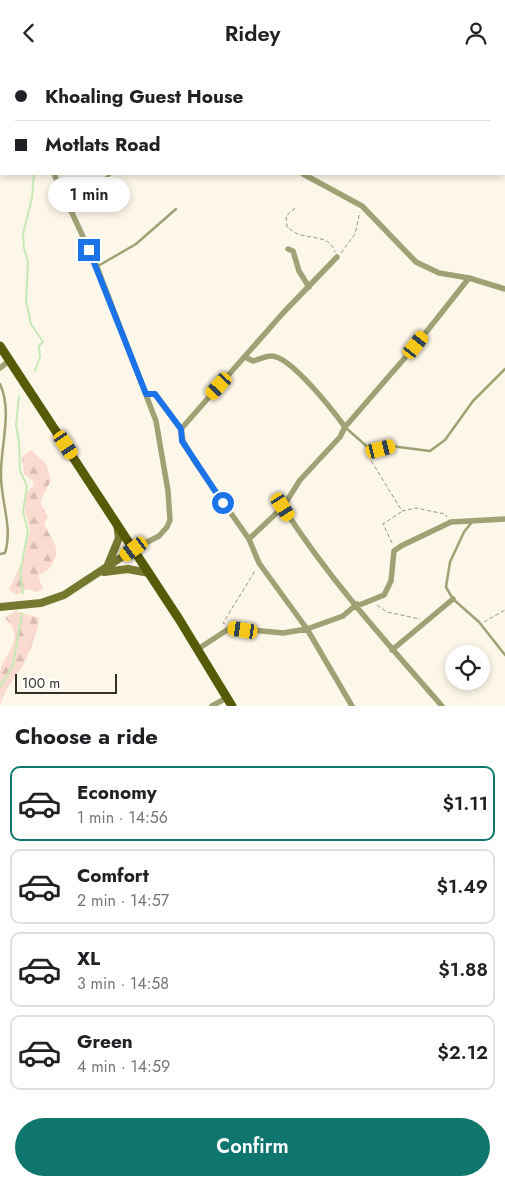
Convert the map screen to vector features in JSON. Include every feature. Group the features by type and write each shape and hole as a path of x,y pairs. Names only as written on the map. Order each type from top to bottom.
{"main road":[{"path":"0,345 134,549 230,702"},
{"path":"103,571 115,551 118,538 117,523"},
{"path":"0,607 41,603 64,595 134,549"},
{"path":"103,571 128,569 149,573"}],"street":[{"path":"54,175 97,267 156,421 168,491 170,520 167,527 158,536 134,549"},
{"path":"305,175 362,206 416,262 439,273 469,278 505,289"},
{"path":"288,249 293,251 299,271 309,287"},
{"path":"181,429 337,257"},
{"path":"249,539 283,507 306,472 340,437 345,427 416,345 469,278"},
{"path":"245,357 253,361 272,355 281,359 322,397 345,427"},
{"path":"0,368 10,360"},
{"path":"146,394 155,394 181,429 182,441 194,461 249,539 259,563 307,629 352,706"},
{"path":"283,507 306,543 392,650 442,706"},
{"path":"198,649 230,628 283,633 307,629 344,616 357,605 373,601 384,595 391,581 394,551 451,522 505,519"},
{"path":"392,650 453,599"},
{"path":"212,706 230,702"}],"lane":[{"path":"65,198 92,188 110,175"},
{"path":"97,267 136,244 176,209"},
{"path":"345,427 371,450 391,446 430,451 445,439 473,401 505,369"},
{"path":"0,384 6,413 1,450 1,478 9,532 5,553 0,554"},
{"path":"472,522 464,532 447,568 446,587 453,599 482,624 505,655"}],"path":[{"path":"337,257 355,234 362,206"},
{"path":"295,208 286,216 287,227 300,235 322,238 333,245 337,257"},
{"path":"374,450 370,459 402,511"},
{"path":"394,551 383,524 402,511 416,508 445,514 451,522"},
{"path":"230,628 223,623 235,601 250,581 259,563"},
{"path":"373,601 386,612 415,619 428,619"},
{"path":"482,624 505,610"}],"green space":[{"path":"31,450 46,464 51,480 40,502 48,517 44,523 55,544 56,554 49,569 38,576 43,589 37,592 28,589 17,595 9,590 23,559 30,530 23,505 27,492 34,486 32,480 24,474 22,457"},
{"path":"15,611 39,618 35,637 26,659 6,690 0,705 0,672 14,640 12,626 5,618"}],"waterway":[{"path":"34,175 32,198 23,234 28,262 26,301 31,324 43,342 39,346 40,357 35,371"},
{"path":"19,396 16,425 20,471 27,486 23,512 28,531 20,573 23,593"},
{"path":"0,687 13,665 22,613"}],"route":[{"path":"89,250 146,394 155,394 160,399 181,429 182,441 194,461 223,503"}]}
